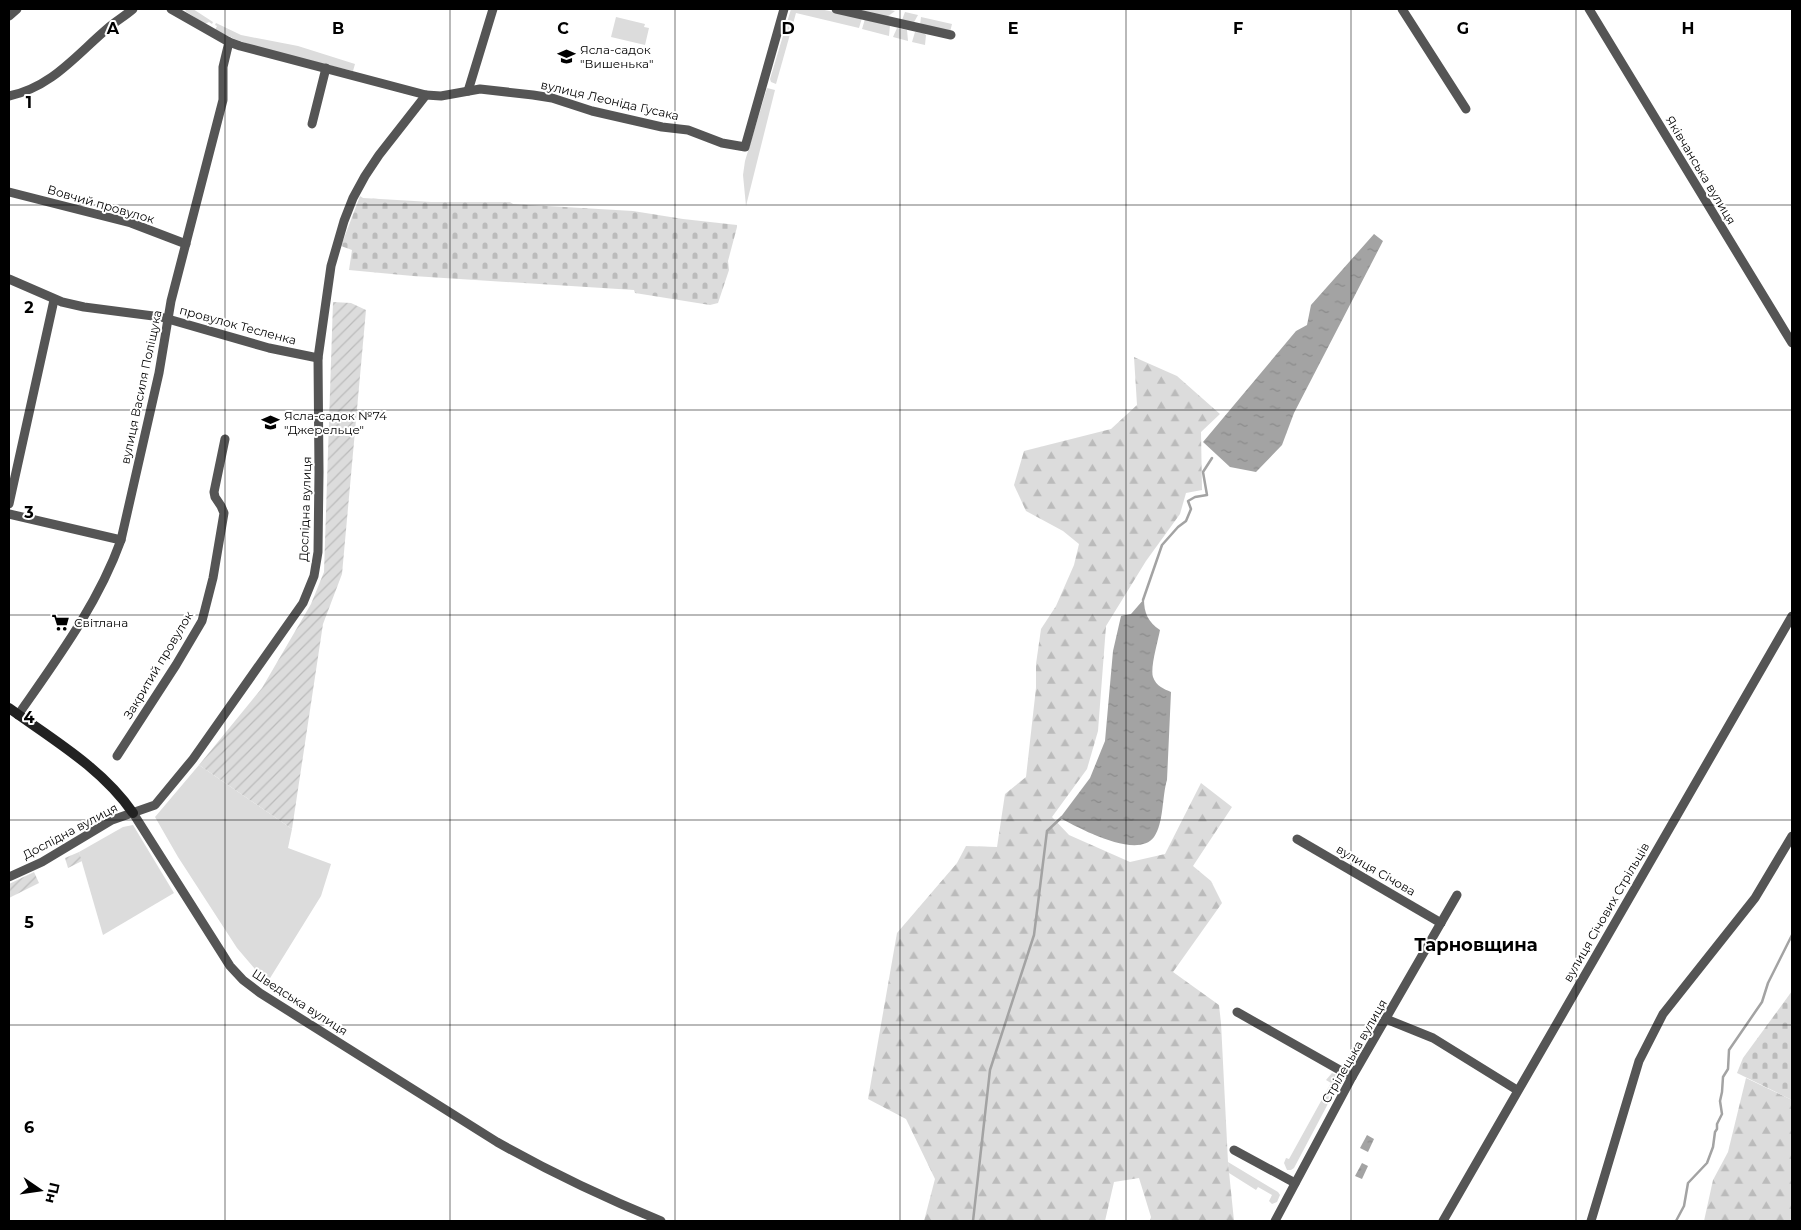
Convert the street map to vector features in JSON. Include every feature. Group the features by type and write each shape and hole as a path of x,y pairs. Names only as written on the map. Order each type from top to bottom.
{"street":[{"path":"9,16 17,9"},
{"path":"9,96 32,89 64,69 109,27 133,9"},
{"path":"170,9 229,42 269,55 426,95 441,96 468,91 493,9"},
{"name":"вулиця Леоніда Гусака","path":"468,91 480,89 549,98 592,111 670,129 688,130 722,143 745,147 784,9"},
{"path":"836,9 951,35"},
{"path":"1402,9 1466,110"},
{"name":"Яківчанська вулиця","path":"1589,9 1792,343"},
{"name":"вулиця Василя Поліщука","path":"18,715 85,616 110,570 121,540 159,373 168,318 223,100 223,67 229,42"},
{"path":"312,124 326,68"},
{"name":"Дослідна вулиця","path":"9,877 42,862 112,820 155,806 193,759 299,610 307,595 316,567 319,538 318,358 331,266 348,209 371,166 426,95"},
{"name":"Вовчий провулок","path":"9,192 131,223 186,244"},
{"name":"провулок Тесленка","path":"9,279 54,300 84,307 168,318 175,322 269,348 318,358"},
{"path":"9,504 54,300"},
{"name":"Закритий провулок","path":"117,756 202,621 213,578 222,528 223,510 214,492 225,439"},
{"path":"9,514 121,540"},
{"name":"вулиця Січових Стрільців","path":"1443,1221 1792,616"},
{"name":"Шведська вулиця","path":"9,708 88,765 123,798 230,966 243,980 260,993 505,1146 582,1186 661,1221"},
{"path":"1591,1221 1639,1061 1663,1014 1755,898 1792,836"},
{"name":"вулиця Січова","path":"1297,839 1442,922"},
{"name":"Стрілецька вулиця","path":"1275,1221 1352,1076 1457,895"},
{"path":"1237,1012 1352,1076"},
{"path":"1386,1019 1433,1038 1517,1090"},
{"path":"1234,1150 1295,1183"}],"green space":[{"path":"193,9 213,22 212,24 209,22 205,24 185,11"},
{"path":"791,9 820,9 862,18 859,28 796,13 776,84 771,82 770,79"},
{"path":"844,9 885,9 895,11 887,17"},
{"path":"905,12 918,15 913,24 902,20"},
{"path":"616,17 645,24 644,27 649,28 645,45 611,37"},
{"path":"921,17 952,24 950,32 920,25"},
{"path":"865,19 890,25 889,36 862,29"},
{"path":"216,23 241,35 298,46 355,64 353,71 248,44 215,30"},
{"path":"897,28 907,30 908,41 893,37"},
{"path":"915,32 926,35 925,45 912,42"},
{"path":"767,88 775,90 746,206 743,175 745,161"},
{"path":"360,196 363,198 431,202 510,202 513,204 633,211 737,225 737,227 728,261 729,270 718,303 710,305 635,293 634,290 413,276 349,270 352,250 341,246"},
{"path":"333,302 351,303 366,310 342,574 323,624 292,829 199,765 262,688 311,604 324,572"},
{"path":"1134,357 1177,376 1220,414 1201,432 1202,490 1186,493 1180,514 1146,561 1106,626 1098,731 1087,769 1052,817 1069,835 1130,862 1165,854 1201,783 1232,807 1193,866 1211,881 1222,903 1173,972 1219,1005 1228,1162 1234,1221 1150,1221 1151,1217 1139,1178 1114,1182 1105,1221 924,1221 935,1179 906,1119 868,1099 897,933 957,863 966,846 997,847 1005,794 1026,777 1041,629 1056,606 1074,565 1079,544 1063,531 1026,511 1014,485 1024,451 1111,429 1137,405"},
{"path":"199,765 292,829 288,848 331,864 321,896 267,983 237,948 178,857 155,817"},
{"path":"133,825 174,893 103,935 79,852 123,827"},
{"path":"79,852 82,861 68,868 65,858"},
{"path":"34,872 39,883 9,898 9,884"},
{"path":"1792,991 1792,1100 1737,1073 1743,1058"},
{"path":"1332,1073 1339,1076 1340,1081 1294,1168 1287,1170 1284,1163 1286,1158 1289,1159 1331,1083 1326,1080"},
{"path":"1746,1078 1792,1100 1792,1221 1704,1221 1713,1180 1728,1152"},
{"path":"1228,1162 1278,1192 1280,1195 1277,1202 1272,1204 1269,1201 1272,1195 1258,1187 1256,1190 1229,1173"}],"water":[{"path":"1374,234 1383,241 1294,413 1282,445 1256,472 1230,467 1203,442 1296,331 1307,325 1311,305"},
{"path":"1144,599 1148,617 1152,624 1160,630 1153,661 1153,677 1158,685 1171,692 1167,780 1160,824 1154,837 1146,843 1135,845 1108,840 1060,818 1090,778 1105,741 1113,651 1121,616 1131,614"},
{"path":"1367,1135 1374,1139 1368,1152 1360,1148"},
{"path":"1362,1163 1368,1166 1362,1179 1355,1176"}],"waterway":[{"path":"1143,600 1162,545 1186,521 1191,509 1188,501 1195,497 1207,495 1203,472 1212,458"},
{"path":"973,1221 990,1070 1034,935 1047,831 1062,817"},
{"path":"1676,1221 1684,1206 1688,1183 1707,1163 1713,1147 1717,1124 1722,1114 1720,1101 1723,1077 1728,1069 1729,1050 1762,1002 1768,983 1792,935"}],"place":[{"name":"Ясла-садок \"Вишенька\"","path":"566,56"},
{"name":"Ясла-садок №74 \"Джерельце\"","path":"270,422"},
{"name":"Світлана","path":"60,622"}],"district":[{"name":"Тарновщина","path":"1476,945"}]}
